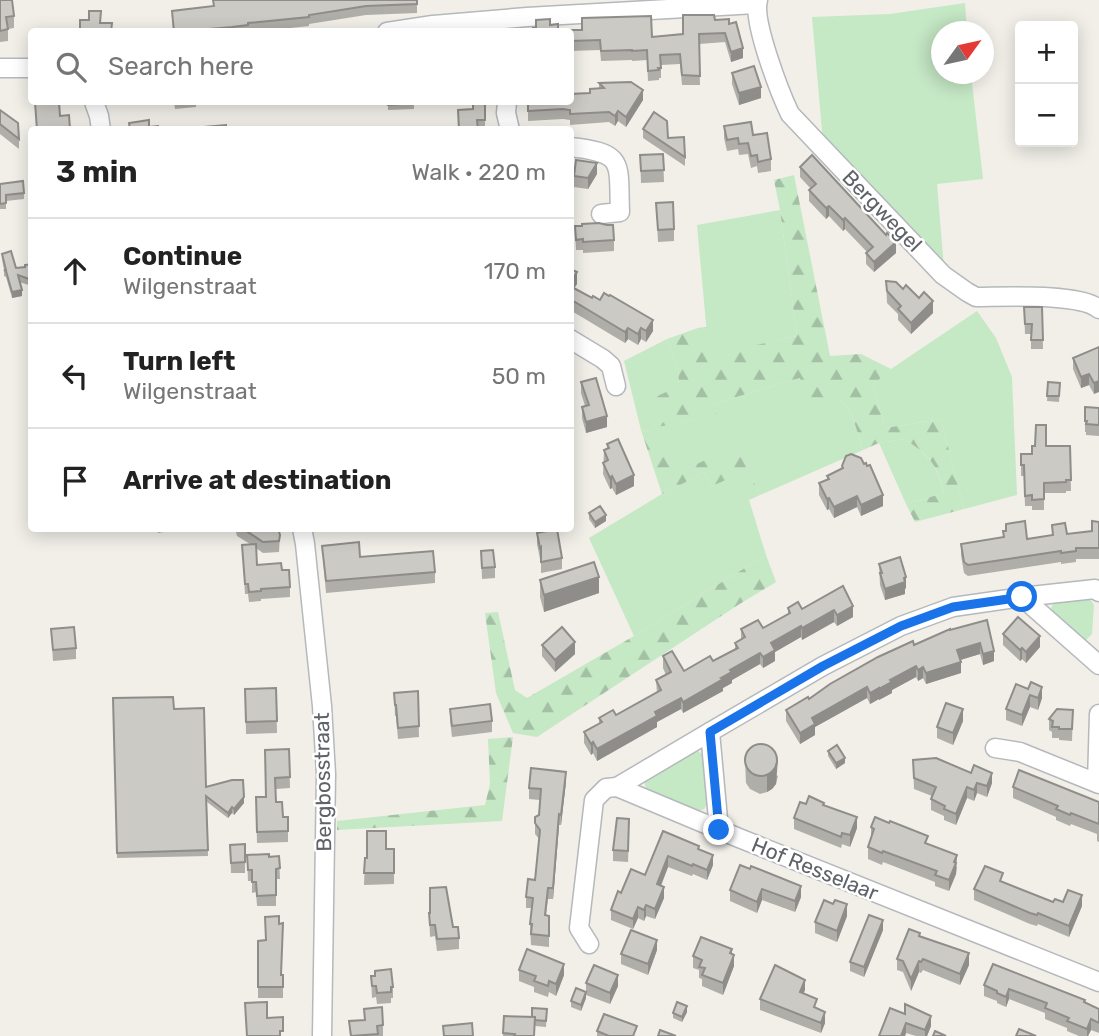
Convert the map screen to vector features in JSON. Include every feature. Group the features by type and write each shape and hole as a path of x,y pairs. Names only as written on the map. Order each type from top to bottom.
{"street":[{"path":"413,28 433,25 504,25 554,15 757,2"},
{"name":"Bergwegel","path":"757,2 768,56 790,114 943,275 976,297 1067,298 1093,304 1099,309"},
{"path":"0,68 28,68"},
{"path":"95,105 100,126"},
{"path":"507,105 509,126"},
{"path":"574,147 607,154 615,161 619,170 620,212 601,214"},
{"path":"574,344 589,361 603,359 611,366 615,386"},
{"name":"Bergbosstraat","path":"303,532 316,642 326,774 323,1036"},
{"path":"589,944 579,928 594,800 607,788 617,788 823,666 901,626 953,607 1095,589 1099,592"},
{"path":"1022,597 1099,666"},
{"path":"995,748 1020,752 1098,783 1099,714"},
{"path":"710,732 719,830"},
{"name":"Hof Resselaar","path":"617,788 1099,982"}],"green space":[{"path":"965,3 966,21 931,21 931,84 972,84 983,179 937,184 944,268 823,142 812,17 890,14"},
{"path":"794,175 830,356 861,354 891,369 873,385 885,428 941,419 964,509 915,522 906,504 944,493 931,461 905,439 879,443 863,450 851,412 841,401 811,410 800,378 713,404 716,414 656,427 649,400 679,386 678,370 667,339 707,327 710,355 797,336 774,180"},
{"path":"780,210 797,336 709,356 697,225"},
{"path":"977,311 996,338 1012,377 1017,495 964,509 941,419 885,428 873,385 891,369"},
{"path":"667,339 678,370 679,387 657,426 682,423 715,414 713,404 800,378 841,401 851,412 863,450 760,495 736,447 688,468 674,468 668,463 664,441 651,432 641,430 624,361"},
{"path":"641,430 651,432 665,441 668,463 674,468 688,468 736,446 760,495 749,500 737,475 712,486 704,473 662,494"},
{"path":"905,439 931,462 944,493 906,504 879,443"},
{"path":"704,473 712,486 737,474 749,500 766,555 634,636 589,538 662,494"},
{"path":"766,555 776,582 537,737 513,733 496,693 485,613 498,612 515,690 527,698"},
{"path":"1089,597 1094,605 1092,634 1086,640 1078,641 1057,620 1052,608 1054,603 1061,600"},
{"path":"513,737 502,821 337,830 337,821 485,805 490,784 488,739"},
{"path":"696,750 704,755 709,802 704,809 698,811 649,792 645,784 647,777"}],"building":[{"path":"0,0 12,0 14,16 6,17 8,29 0,31"},
{"path":"213,0 417,0 417,4 366,6 232,27 174,28 172,11 214,6"},
{"path":"89,11 101,11 100,23 112,23 111,28 80,28 80,20 89,20"},
{"path":"683,15 714,15 715,20 729,19 729,24 736,22 743,48 731,52 725,33 699,34 700,76 682,75 680,54 660,55 661,68 648,71 647,50 601,51 600,40 574,41 574,30 582,30 582,18 651,16 652,37 683,34"},
{"path":"550,19 550,25 558,24 558,28 536,28 536,20"},
{"path":"754,66 761,87 739,93 732,73"},
{"path":"631,82 643,90 626,117 618,111 615,116 609,112 570,114 570,110 563,109 528,111 528,105 574,105 574,94 590,93 590,89 604,88 599,83"},
{"path":"35,105 59,105 60,116 69,115 70,126 37,126"},
{"path":"473,105 485,105 485,120 477,120 478,126 459,126 458,110 473,109"},
{"path":"0,110 18,123 19,139 0,124"},
{"path":"654,112 667,121 668,138 684,137 685,157 643,129"},
{"path":"149,120 149,126 129,126 129,123"},
{"path":"751,122 753,135 767,133 771,159 758,162 757,155 751,156 748,143 739,144 738,138 727,140 724,126"},
{"path":"663,154 664,170 641,171 640,155"},
{"path":"812,155 886,235 887,233 896,242 874,262 866,253 873,247 845,218 843,220 829,206 826,208 809,190 816,184 800,167"},
{"path":"576,160 597,163 588,178 574,176"},
{"path":"23,181 24,193 6,195 6,203 0,204 0,184"},
{"path":"673,202 674,229 658,230 656,203"},
{"path":"599,223 613,225 614,240 576,240 575,226"},
{"path":"11,251 16,268 28,265 28,279 18,275 22,290 12,292 4,270 2,254"},
{"path":"886,281 896,282 903,289 906,285 919,298 924,292 933,301 911,323 898,309 901,306 887,291"},
{"path":"574,288 600,300 604,293 610,295 653,320 646,331 641,328 638,334 628,328 625,332 574,301"},
{"path":"1024,307 1042,307 1043,340 1031,340 1032,324 1025,324"},
{"path":"1099,347 1099,381 1094,383 1089,374 1081,377 1073,358"},
{"path":"596,378 607,416 586,422 582,407 589,405 581,382"},
{"path":"1048,382 1060,383 1059,396 1047,396"},
{"path":"1085,407 1099,408 1099,425 1086,424"},
{"path":"1036,425 1046,425 1046,446 1070,446 1071,480 1044,483 1044,499 1032,500 1032,495 1025,496 1021,454 1032,454"},
{"path":"618,439 634,475 616,484 603,463 608,460 604,450 609,448 607,444"},
{"path":"851,454 861,458 867,466 870,465 883,495 861,505 857,496 834,507 819,483 843,468 846,456"},
{"path":"600,506 606,515 595,522 589,513"},
{"path":"1025,521 1027,539 1053,535 1052,525 1065,523 1067,534 1092,531 1092,521 1099,522 1099,548 1076,548 1076,551 968,565 964,562 961,544 1004,537 1006,524"},
{"path":"248,532 279,532 279,541 263,542"},
{"path":"558,532 562,558 541,562 537,533"},
{"path":"359,542 360,557 433,551 435,572 326,581 322,546"},
{"path":"256,544 257,565 281,563 282,570 289,570 290,587 249,592 248,584 245,584 242,545"},
{"path":"493,550 495,567 482,568 481,551"},
{"path":"900,557 905,582 885,589 879,564"},
{"path":"594,562 599,577 544,595 540,580"},
{"path":"843,586 853,606 837,615 834,610 802,628 801,626 771,643 775,650 763,657 760,653 730,670 732,672 721,678 723,679 683,702 681,698 655,712 657,716 597,749 593,742 591,744 584,732 602,722 599,718 613,710 616,715 661,690 656,680 671,672 663,656 672,651 684,671 710,656 713,661 738,648 735,643 745,637 741,629 758,620 763,628 790,613 788,608 798,602 802,609"},
{"path":"1018,617 1040,636 1026,652 1022,648 1020,650 1003,634"},
{"path":"987,620 994,651 983,654 980,643 957,650 961,662 926,673 923,667 918,670 916,666 879,689 870,693 867,687 812,718 815,724 800,733 786,710 878,657 913,641 914,645 950,629"},
{"path":"74,627 76,648 53,650 51,629"},
{"path":"562,627 575,642 555,660 542,645"},
{"path":"1031,682 1042,687 1038,698 1030,695 1022,715 1006,709 1016,684 1028,689"},
{"path":"276,688 277,721 246,722 245,689"},
{"path":"418,691 419,726 398,728 394,693"},
{"path":"173,697 174,709 204,708 206,787 243,780 244,797 228,813 206,796 208,850 117,853 113,698"},
{"path":"946,703 963,709 953,733 937,727"},
{"path":"490,704 492,721 452,726 450,709"},
{"path":"1057,709 1073,710 1072,729 1052,727 1053,721 1049,719"},
{"path":"761,744 772,749 777,760 772,771 761,776 750,771 745,760 750,749"},
{"path":"837,745 845,758 836,763 828,751"},
{"path":"289,749 290,777 275,778 276,802 282,802 283,817 288,817 288,831 257,832 256,797 266,797 265,750"},
{"path":"936,758 971,773 974,765 992,773 987,786 977,783 974,790 967,787 956,814 931,799 936,787 914,778 913,760"},
{"path":"531,768 566,772 561,815 559,814 553,888 548,888 545,915 549,916 549,936 531,934 533,898 526,897 528,879 535,880 540,830 535,823 535,817 539,815 541,789 529,788"},
{"path":"1019,770 1099,802 1099,824 1056,809 1058,806 1013,787"},
{"path":"809,796 824,803 823,805 857,817 850,835 842,833 841,837 794,818 800,802 806,804"},
{"path":"875,817 928,836 925,843 957,855 949,880 935,875 937,871 868,847"},
{"path":"617,818 629,819 628,851 613,850"},
{"path":"367,831 386,831 386,849 394,849 394,873 364,873"},
{"path":"663,831 713,855 707,870 668,856 657,884 664,887 655,909 646,905 644,910 638,907 633,919 611,910 631,869 645,875"},
{"path":"245,844 245,862 231,863 230,845"},
{"path":"269,854 269,857 279,856 276,895 257,896 256,882 252,882 252,870 248,870 247,855"},
{"path":"740,865 750,869 751,866 801,886 795,901 762,889 757,902 730,890"},
{"path":"985,866 1003,873 1000,881 1053,902 1055,899 1063,902 1068,890 1082,895 1069,926 974,889"},
{"path":"446,887 453,927 458,927 459,938 437,939 435,925 430,925 430,888"},
{"path":"824,900 833,904 835,900 847,904 837,931 815,922"},
{"path":"869,915 883,920 864,967 850,962"},
{"path":"279,916 279,924 283,923 283,987 258,987 258,941 266,940 265,917"},
{"path":"909,929 920,933 919,936 969,953 960,974 923,959 919,961 911,979 903,961 897,959"},
{"path":"631,930 657,940 648,964 621,954"},
{"path":"701,937 732,949 730,953 734,955 723,983 702,975 705,968 699,967 702,960 693,956"},
{"path":"527,949 564,964 556,984 549,981 548,986 534,981 536,976 519,970"},
{"path":"993,964 1085,1000 1084,1002 1099,1009 1099,1023 1091,1019 1087,1029 1045,1008 1047,1003 1009,989 1006,997 997,993 984,985"},
{"path":"594,965 618,975 610,993 586,983"},
{"path":"775,965 805,980 800,992 817,999 814,1007 825,1012 821,1023 760,999"},
{"path":"391,969 391,992 377,993 376,986 372,986 371,976 375,976 375,971"},
{"path":"576,988 586,992 581,1005 571,1001"},
{"path":"267,1002 267,1018 283,1017 283,1031 280,1031 280,1036 247,1036 245,1003"},
{"path":"677,1002 687,1006 682,1017 673,1013"},
{"path":"905,1004 931,1016 925,1030 906,1023 901,1036 879,1036 890,1008 905,1014"},
{"path":"382,1007 383,1025 377,1026 378,1034 351,1036 349,1021 365,1020 364,1009"},
{"path":"532,1008 547,1009 546,1021 535,1020 535,1017 532,1017"},
{"path":"604,1014 637,1026 633,1036 609,1036 597,1031"},
{"path":"504,1016 535,1017 534,1036 503,1033"},
{"path":"472,1023 473,1036 444,1036 443,1026"},
{"path":"1019,1029 1036,1036 1016,1036"},
{"path":"660,1030 676,1036 658,1036"},
{"path":"935,1031 946,1036 933,1036"}],"route":[{"path":"719,830 710,732 823,666 901,626 953,607 1022,597"}]}
